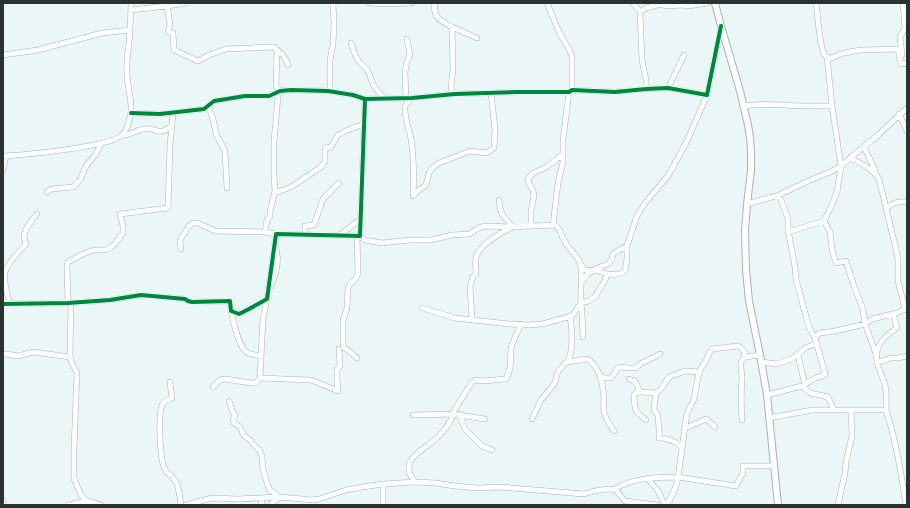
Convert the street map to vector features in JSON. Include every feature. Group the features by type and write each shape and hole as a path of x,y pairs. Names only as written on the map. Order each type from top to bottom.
{"street":[{"path":"3,170 4,156 56,151 100,144 113,140 122,135 131,113 127,72 131,3"},
{"path":"131,10 186,3"},
{"path":"330,91 330,60 333,45 334,3"},
{"path":"369,3 412,3"},
{"path":"435,3 435,13 439,19 476,38"},
{"path":"547,3 559,32 572,57 571,91 563,140 563,162 558,182 553,225"},
{"path":"633,3 640,12 642,60 646,80 646,89"},
{"path":"640,12 646,8 661,4 666,6 688,6 708,3"},
{"path":"715,3 748,125 751,170 745,231 746,270 749,301 762,362 767,395 778,505"},
{"path":"788,232 824,221 832,205 841,166 832,106 827,57 823,53 816,3"},
{"path":"827,57 831,58 844,53 861,50 898,49 901,64 906,63 903,58 900,38 905,28 903,3"},
{"path":"167,6 170,24 168,32 173,32 174,50 198,61 226,49 274,47 284,56 288,65"},
{"path":"181,249 180,240 193,222 215,231 358,236 364,240 382,243 410,240 431,240 452,235 470,234 478,228 485,226 512,227 553,225 558,227 564,240 585,270 615,275 622,274 625,271 627,259 626,246 638,216 645,203 668,176 687,141 707,95 721,26"},
{"path":"452,27 453,69 451,87 453,94"},
{"path":"3,55 38,50 102,33 130,30"},
{"path":"406,99 404,72 410,55 407,39"},
{"path":"351,43 356,57 367,69 374,86 385,99"},
{"path":"277,50 276,86 280,91"},
{"path":"668,88 684,54"},
{"path":"131,113 173,113 204,109 214,101 245,96 269,96 280,91 291,90 330,91 365,99 406,99 453,94 571,91 615,92 668,88 707,95"},
{"path":"265,232 267,220 270,216 274,193 274,142 278,96 280,91"},
{"path":"412,98 405,106 405,110 413,155 413,196 426,185 429,173 432,168 439,163 470,151 486,153 494,148 495,129 491,93"},
{"path":"357,358 344,348 343,320 347,308 348,288 358,273 358,236 361,219 365,99"},
{"path":"744,106 755,104 832,106"},
{"path":"208,107 212,113 216,134 224,151 227,188"},
{"path":"747,204 779,195 841,166 907,108"},
{"path":"87,501 81,495 74,479 77,373 70,356 70,303 67,266 68,262 85,253 94,250 106,250 112,248 123,233 120,214 168,208 170,145 173,113"},
{"path":"899,114 907,131"},
{"path":"274,193 291,187 322,167 325,161 325,148 331,147 337,136 341,133 347,132 364,124"},
{"path":"122,135 127,136 144,129 164,131 172,126"},
{"path":"47,192 51,189 73,187 80,180 86,166 96,154 100,144"},
{"path":"762,362 776,364 783,363 798,355 805,348 813,345 816,336 820,333 866,324 872,319 897,313 906,309 898,281 898,259 896,249 879,179 864,147"},
{"path":"531,226 531,211 534,194 528,180 532,174 548,166 563,154"},
{"path":"850,158 876,175"},
{"path":"305,235 305,226 314,225 323,200 339,183"},
{"path":"767,395 804,386 816,377 825,375 815,338 808,327 796,280 788,232 788,220 779,195"},
{"path":"499,200 502,215 512,227"},
{"path":"886,209 891,204 901,201 907,202"},
{"path":"10,304 4,273 10,262 26,244 24,237 25,232 36,214"},
{"path":"338,236 361,219"},
{"path":"824,221 830,232 832,249 836,263 846,261 863,309 866,324 876,354 877,362 885,386 886,410 893,429 905,484 906,505"},
{"path":"472,320 470,286 473,277 476,274 476,258 478,253 486,243 512,227"},
{"path":"213,387 220,380 225,379 256,383 260,378 263,318 276,234"},
{"path":"581,283 592,271 608,264 612,259 613,254 626,246"},
{"path":"581,265 583,336"},
{"path":"422,308 455,318 521,324 542,324 570,316 576,311 581,303 594,297 605,280 607,274"},
{"path":"3,304 70,303 110,300 141,295 185,299 192,302 230,301 236,330 244,350 248,353 261,356"},
{"path":"231,311 239,314 243,313 267,299"},
{"path":"572,326 576,316 576,311"},
{"path":"876,354 880,344 888,334 897,328 893,314"},
{"path":"532,419 541,400 555,383 559,370 569,359 571,352 572,326 570,316"},
{"path":"415,482 411,478 409,471 410,461 419,451 437,438 451,421 457,407 472,382 475,380 484,381 506,379 510,370 513,343 521,324"},
{"path":"648,479 658,491 665,505 672,497 676,486 687,413 694,399 699,372 709,353 712,349 738,346 743,349 745,357"},
{"path":"260,378 311,380 338,391 337,370 340,366 339,349"},
{"path":"3,355 18,356 33,352 70,356"},
{"path":"600,375 604,378 611,378 618,368 636,368 640,364 660,354"},
{"path":"742,420 742,378 740,362 745,357 760,355"},
{"path":"798,355 804,386 810,394 828,397 834,410"},
{"path":"877,362 890,358 907,356"},
{"path":"567,362 588,359 596,368 600,375 603,388 605,415 614,431"},
{"path":"646,420 635,410 634,394 639,391 656,392 661,389 669,377 684,370 699,372"},
{"path":"629,379 635,381 639,391"},
{"path":"170,382 172,398 165,401 160,413 162,460 163,466 177,484 181,505"},
{"path":"656,392 654,408 658,415 660,432 659,438 675,441 682,447"},
{"path":"229,402 235,415 233,420 234,423 240,427 244,436 260,451 268,486 270,490 280,497"},
{"path":"769,418 813,410 886,410"},
{"path":"838,505 852,436 851,410"},
{"path":"455,414 465,429 482,446 492,450"},
{"path":"413,415 455,414 485,419"},
{"path":"685,425 688,427 709,420 715,427"},
{"path":"186,505 212,498 238,499 280,497 313,500 324,498 346,490 383,484 415,482 470,488 500,487 584,494 594,490 615,489 622,484 633,481 665,477 678,477 736,486 743,473 744,466 774,466"},
{"path":"383,484 383,505"},
{"path":"615,489 624,503 657,505"},
{"path":"271,505 280,497"},
{"path":"261,498 262,505"},
{"path":"3,500 4,505"},
{"path":"68,505 87,501 101,505"}],"cycle path":[{"path":"131,113 160,114 204,109 214,101 245,96 269,96 280,91 291,90 328,91 353,95 365,99 412,98 455,94 569,92 572,90 615,92 668,88 707,95 721,26"},
{"path":"3,304 68,303 110,300 141,295 185,299 192,302 230,301 231,311 239,314 267,299 276,234 360,236 365,99"}]}
